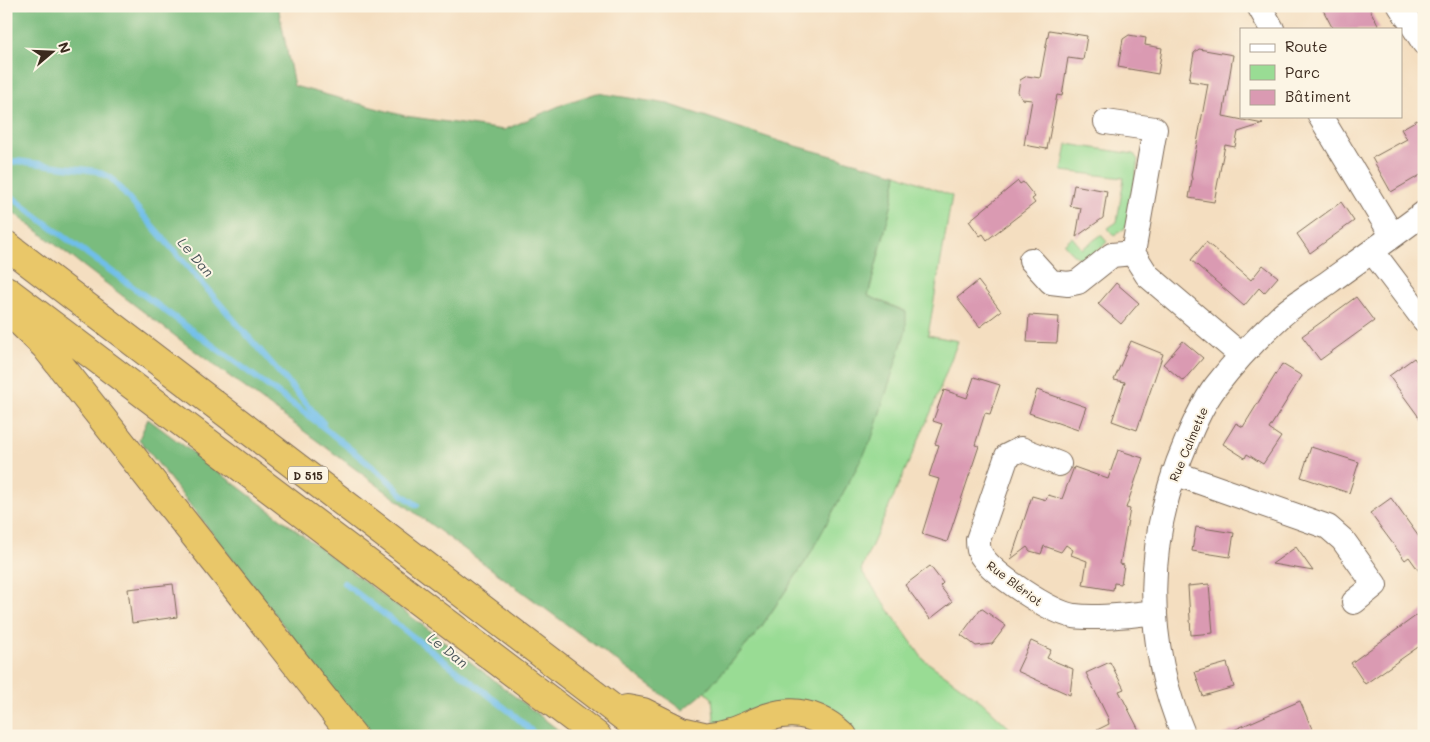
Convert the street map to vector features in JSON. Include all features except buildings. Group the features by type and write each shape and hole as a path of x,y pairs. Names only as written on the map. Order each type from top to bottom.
{"highway":[{"name":"D 515","path":"6,245 649,736"},
{"name":"D 515","path":"6,290 597,736"},
{"path":"6,308 45,346 353,736"},
{"path":"609,705 643,712 681,731 703,736"},
{"path":"710,736 721,735 770,717 795,713 823,720 843,736"},
{"path":"778,736 792,731 811,736"}],"street":[{"path":"1259,6 1271,28"},
{"path":"1400,6 1424,44"},
{"path":"1321,118 1392,235"},
{"path":"1106,122 1155,129 1133,254 1147,275 1242,355"},
{"name":"Rue Calmette","path":"1184,736 1166,688 1159,651 1154,573 1156,542 1174,473 1197,418 1215,387 1242,355 1282,315 1424,213"},
{"path":"1372,252 1424,320"},
{"path":"1031,260 1052,282 1068,284 1078,282 1112,255 1133,254"},
{"name":"Rue Blériot","path":"1059,464 1021,449 1007,456 978,540 978,548 981,555 994,569 1020,589 1045,606 1059,612 1074,616 1111,616 1155,612"},
{"path":"1174,473 1328,527 1343,540 1375,585 1354,602"}],"green space":[{"path":"6,6 278,6 294,86 405,116 504,130 566,103 597,93 668,104 782,142 897,174 892,203 868,296 906,312 906,330 871,441 808,558 757,633 705,692 683,710 191,348 6,207"},
{"path":"1067,144 1134,154 1138,160 1128,223 1125,228 1114,236 1108,228 1117,222 1124,178 1062,171"},
{"path":"897,174 952,196 928,335 958,341 931,412 861,570 923,659 982,702 1018,736 855,736 841,721 715,727 712,698 705,692 757,633 808,558 905,311 868,296 892,203"},
{"path":"1101,235 1107,242 1085,259 1076,256 1064,244 1072,237 1082,249"},
{"path":"148,419 429,630 566,736 369,736 139,439"}],"waterway":[{"name":"Le Dan","path":"6,164 17,161 96,171 111,178 323,423"},
{"name":"Le Dan","path":"6,192 317,422 417,505"},
{"name":"Le Dan","path":"344,583 514,715 537,736"}]}
